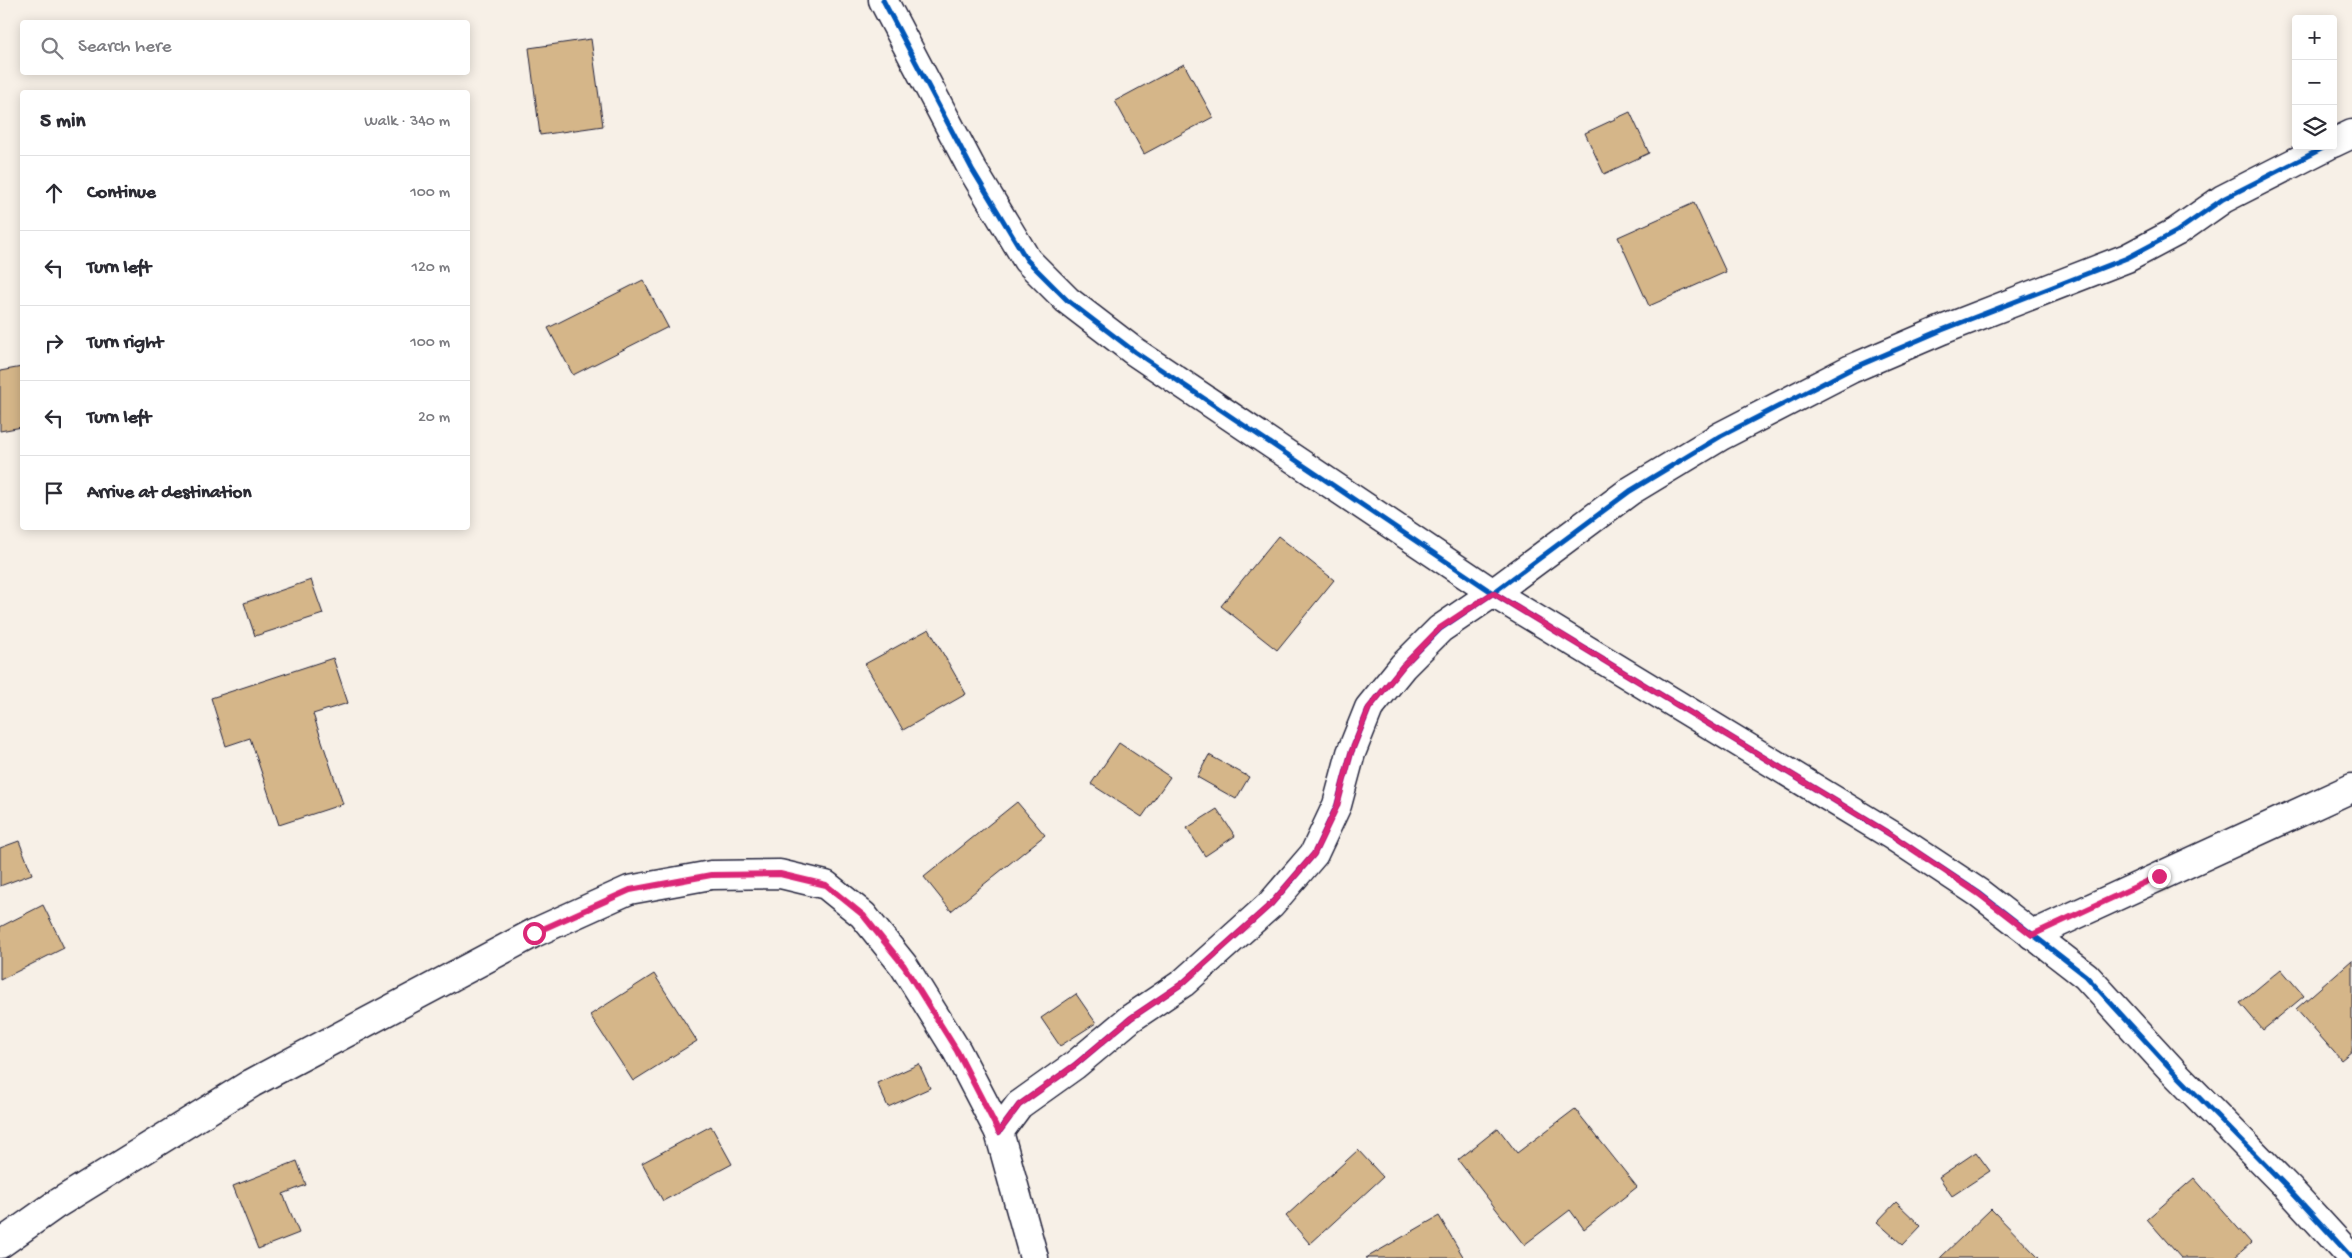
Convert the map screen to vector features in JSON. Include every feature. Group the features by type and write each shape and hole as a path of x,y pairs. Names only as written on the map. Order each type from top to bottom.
{"street":[{"path":"883,0 972,169 1027,260 1066,300 1135,352 1493,593 1893,836 1979,894 2086,976 2172,1070 2288,1188 2352,1258"},
{"path":"2337,141 2352,134"},
{"path":"999,1132 1019,1105 1075,1065 1131,1018 1183,983 1271,904 1314,854 1318,846 1337,806 1351,753 1369,708 1403,666 1440,628 1493,593 1630,492 1721,436 1851,369 1942,330 2127,258 2176,232 2223,198 2319,150"},
{"path":"2032,935 2352,788"},
{"path":"0,1244 55,1205 252,1083 534,933 630,890 711,875 780,874 826,885 863,915 904,966 957,1051 999,1132 1034,1258"}],"building":[{"path":"591,39 603,126 540,135 529,48"},
{"path":"1184,64 1213,117 1144,154 1115,101"},
{"path":"1630,112 1649,153 1604,174 1585,133"},
{"path":"1694,203 1726,272 1649,306 1618,237"},
{"path":"643,280 668,327 573,375 548,328"},
{"path":"20,367 20,427 0,431 0,371"},
{"path":"1278,536 1334,580 1277,650 1221,606"},
{"path":"311,580 323,614 255,636 244,603"},
{"path":"929,629 966,694 903,730 865,664"},
{"path":"333,658 348,703 313,714 343,804 279,825 250,738 226,746 211,698"},
{"path":"1119,743 1170,777 1142,817 1091,784"},
{"path":"1209,755 1249,777 1236,799 1197,777"},
{"path":"1017,802 1045,835 951,911 924,877"},
{"path":"1217,809 1235,836 1205,856 1187,828"},
{"path":"19,841 32,874 0,886 0,848"},
{"path":"43,905 64,948 0,980 0,927"},
{"path":"2352,960 2352,1051 2341,1060 2296,1009"},
{"path":"2281,969 2304,996 2263,1030 2240,1003"},
{"path":"654,974 697,1041 633,1081 590,1015"},
{"path":"1076,994 1096,1023 1060,1046 1041,1018"},
{"path":"919,1064 930,1088 888,1107 877,1083"},
{"path":"1575,1109 1637,1187 1584,1229 1570,1210 1524,1245 1458,1160 1498,1128 1517,1153"},
{"path":"711,1126 732,1164 663,1201 642,1163"},
{"path":"1358,1150 1383,1177 1310,1244 1286,1216"},
{"path":"1976,1152 1990,1171 1952,1196 1939,1177"},
{"path":"297,1161 306,1185 283,1194 299,1233 258,1249 233,1186"},
{"path":"2194,1178 2251,1243 2234,1258 2181,1258 2147,1219"},
{"path":"1896,1202 1921,1226 1903,1245 1877,1222"},
{"path":"1991,1209 2039,1258 1940,1258"},
{"path":"1439,1216 1464,1258 1366,1258"}],"cycle path":[{"path":"883,0 972,169 1027,260 1067,300 1135,352 1493,593 1893,836 1979,893 2086,976 2172,1070 2288,1188 2352,1258"},
{"path":"999,1132 1019,1105 1075,1065 1131,1018 1183,983 1271,904 1314,854 1337,805 1351,753 1369,708 1403,666 1440,629 1493,593 1630,491 1721,436 1851,369 1942,330 2127,258 2176,232 2223,199 2319,150"}],"route":[{"path":"534,933 630,890 711,875 780,874 826,885 863,915 904,966 957,1051 999,1132 1019,1105 1075,1065 1131,1018 1183,983 1271,904 1314,854 1337,806 1351,753 1369,708 1403,666 1440,628 1493,593 1595,657 1893,836 1979,894 2032,935 2159,876"}]}
